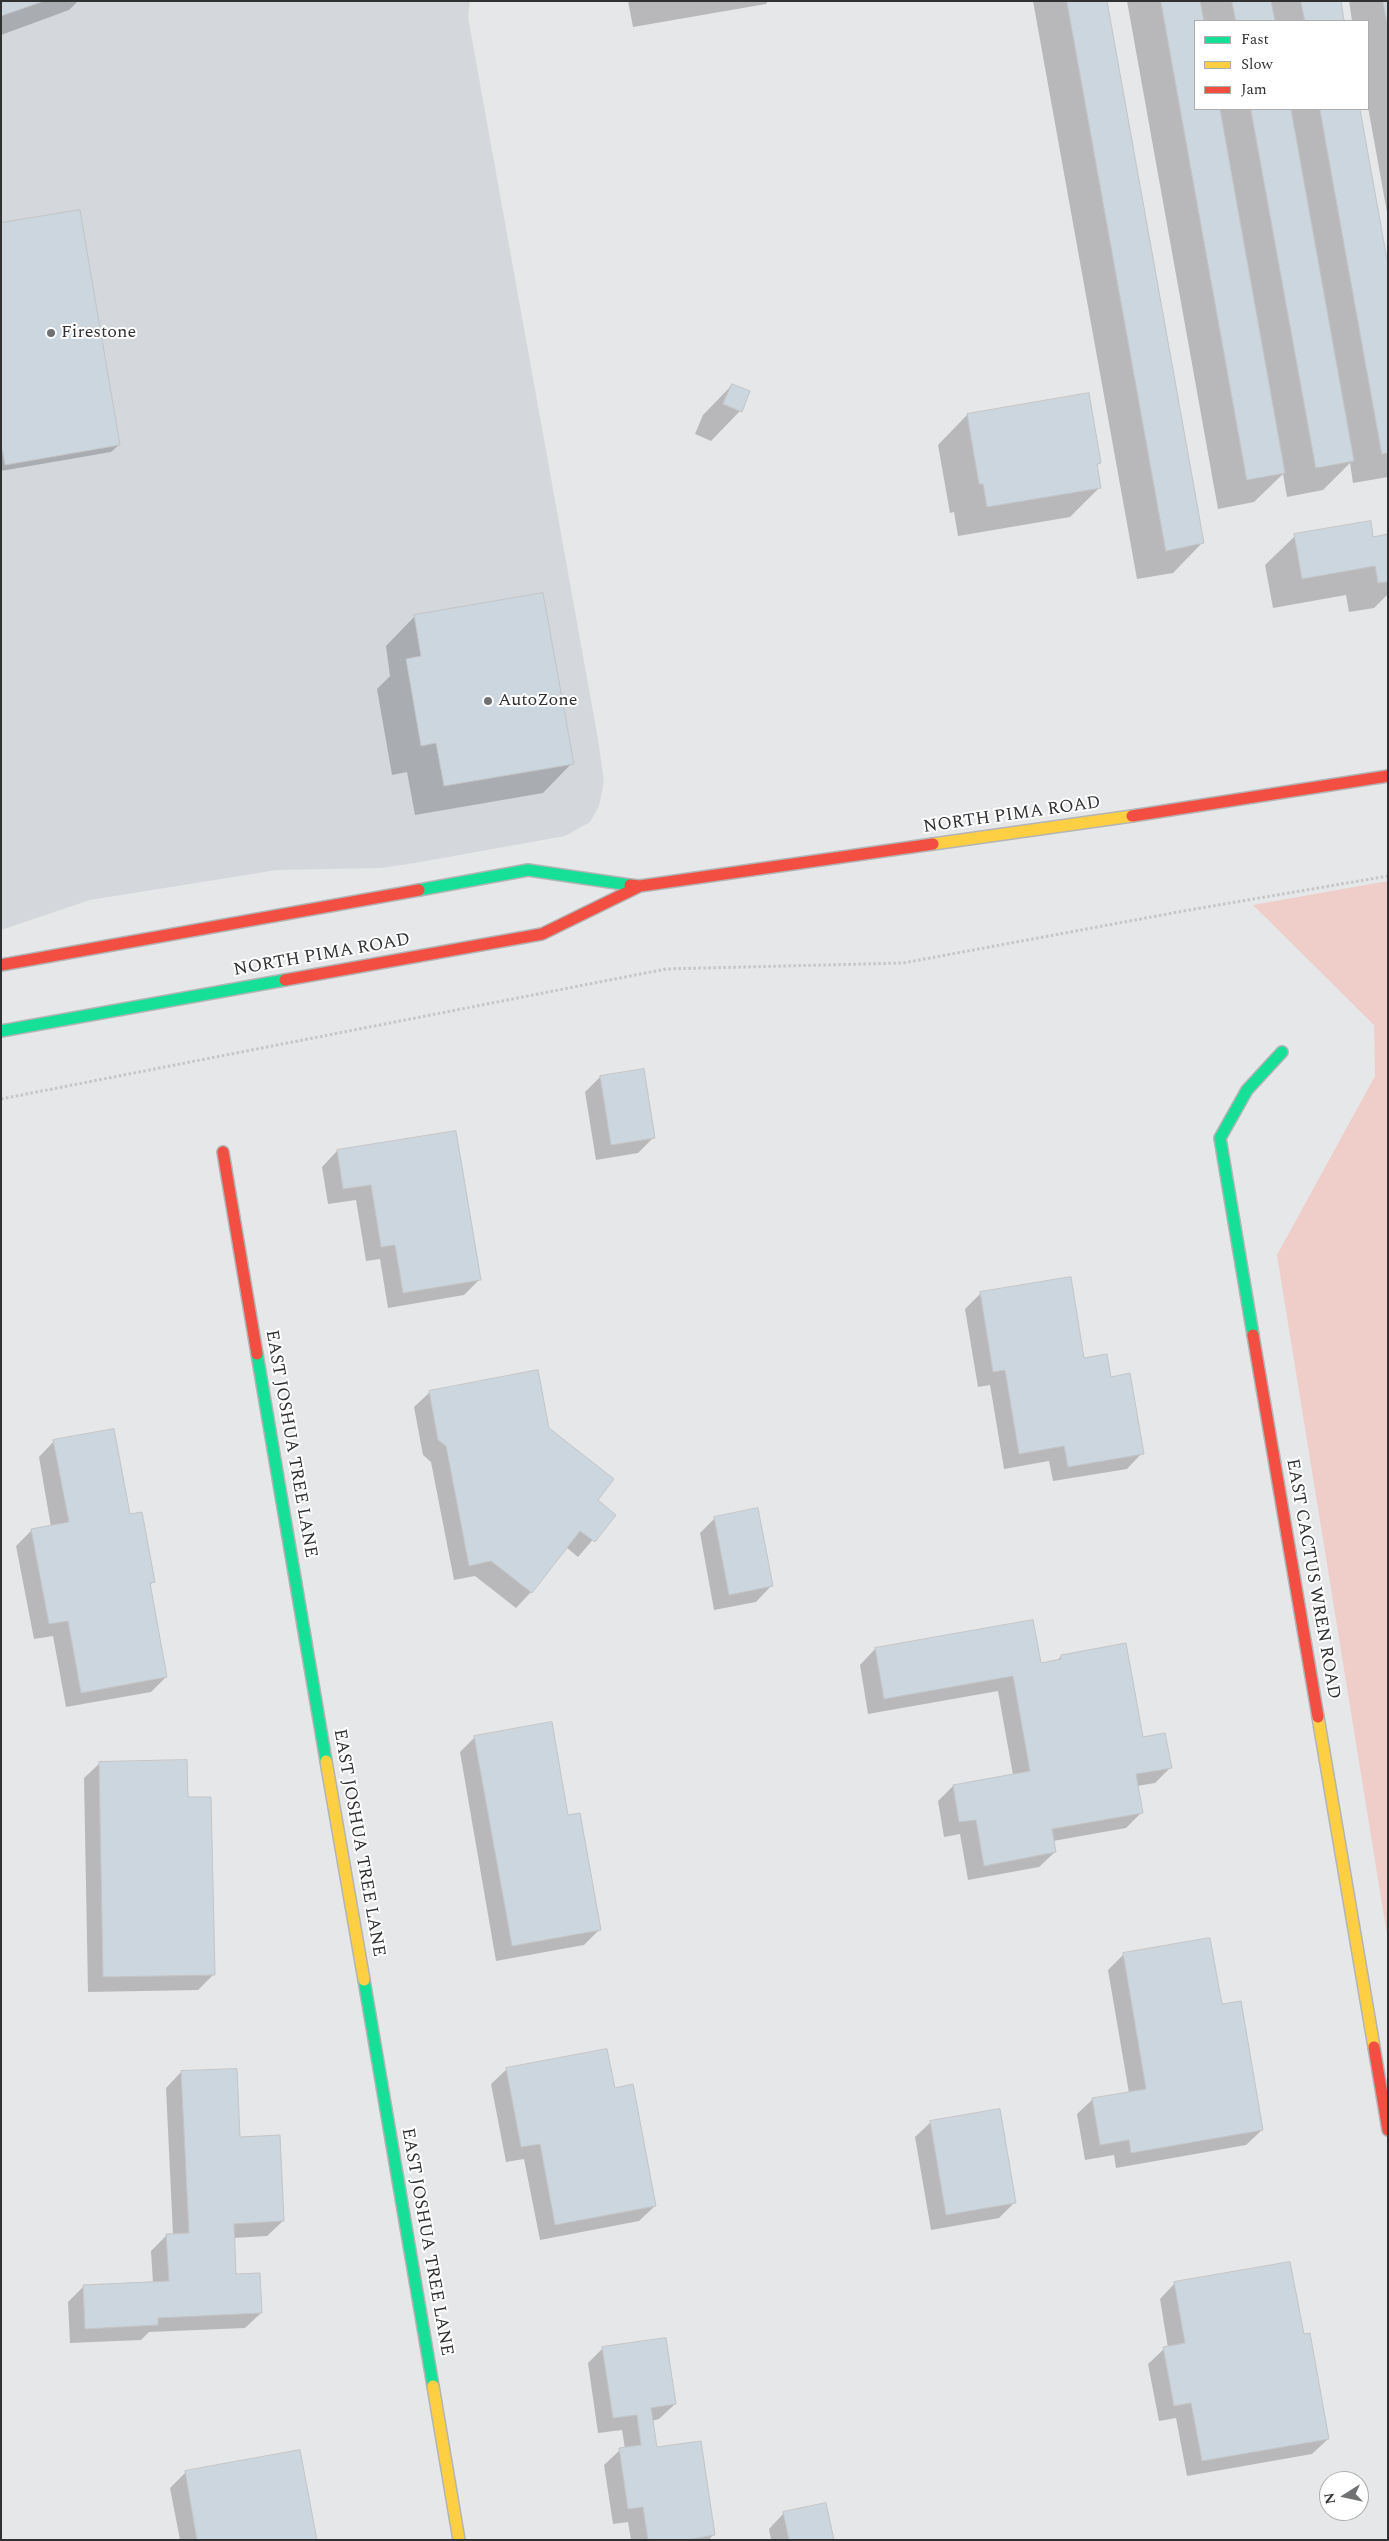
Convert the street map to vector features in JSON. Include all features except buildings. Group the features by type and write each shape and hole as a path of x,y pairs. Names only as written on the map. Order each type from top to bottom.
{"street":[{"name":"NORTH PIMA ROAD","path":"1,965 528,870 640,886 1177,809 1388,776"},
{"name":"NORTH PIMA ROAD","path":"1,1031 542,934 640,886"},
{"name":"EAST CACTUS WREN ROAD","path":"1282,1052 1247,1090 1220,1138 1388,2130"},
{"name":"EAST JOSHUA TREE LANE","path":"223,1152 459,2540"}],"path":[{"path":"1,1099 666,969 904,963 1190,910 1388,876"}],"shaded area":[{"path":"1,1 470,1 468,17 598,739 604,781 599,806 590,822 565,836 415,863 381,868 277,870 90,900 1,930"},
{"path":"1388,881 1388,1941 1277,1255 1375,1076 1374,1025 1253,905"}],"traffic: fast":[{"path":"419,890 528,870 630,885"},
{"path":"1,1031 285,980"},
{"path":"1253,1335 1220,1138 1247,1090 1282,1052"},
{"path":"257,1354 326,1761"},
{"path":"364,1980 433,2386"}],"traffic: slow":[{"path":"933,844 1132,816"},
{"path":"1318,1717 1374,2047"},
{"path":"326,1761 364,1980"},
{"path":"433,2386 459,2540"}],"traffic: jam":[{"path":"1132,816 1388,776"},
{"path":"630,885 640,886 933,844"},
{"path":"285,980 542,934 640,886"},
{"path":"1,965 419,890"},
{"path":"223,1152 257,1354"},
{"path":"1253,1335 1318,1717"},
{"path":"1374,2047 1388,2130"}],"place":[{"name":"Firestone","path":"51,333"},
{"name":"AutoZone","path":"488,701"}]}
